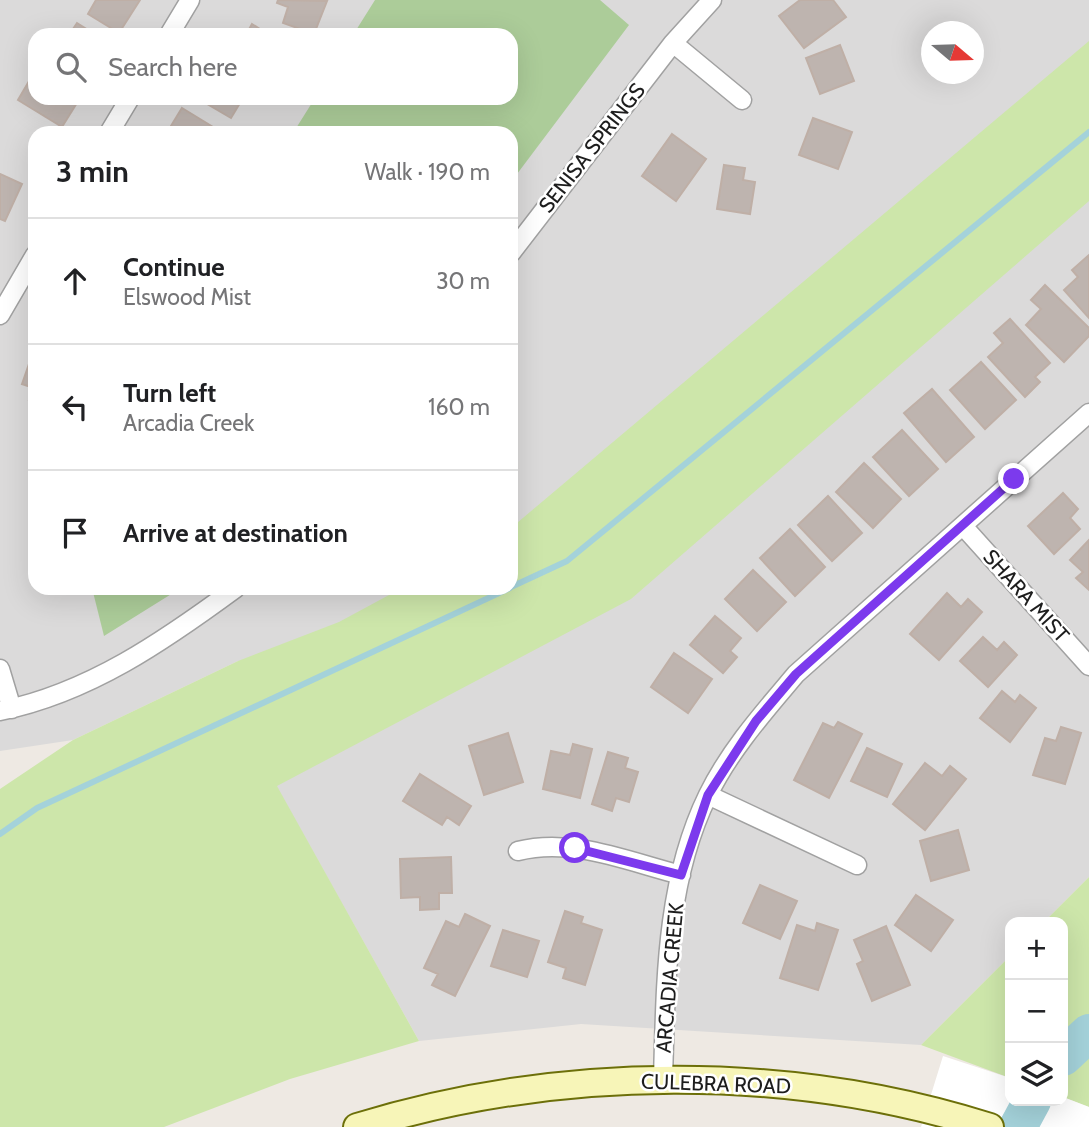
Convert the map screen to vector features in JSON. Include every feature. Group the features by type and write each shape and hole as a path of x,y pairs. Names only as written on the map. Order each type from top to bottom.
{"main road":[{"name":"CULEBRA ROAD","path":"357,1127 451,1104 516,1093 663,1078 770,1082 823,1089 948,1115 990,1127"}],"street":[{"path":"173,28 190,0"},
{"name":"SENISA SPRINGS","path":"518,244 673,43 712,0"},
{"path":"673,43 742,100"},
{"path":"113,126 126,105"},
{"path":"0,315 28,267"},
{"name":"ARCADIA CREEK","path":"663,1078 672,915 681,875 708,795 756,721 796,674 1089,413"},
{"name":"SHARA MIST","path":"963,526 1089,666"},
{"path":"0,669 6,710 62,693 115,668 171,636 227,595"},
{"path":"708,795 857,865"},
{"path":"518,851 541,845 575,848 681,875"}],"shaded area":[{"path":"0,0 1089,0 1089,877 1049,917 1005,917 1005,961 921,1045 581,1024 419,1041 277,787 238,661 73,740 0,751"}],"green space":[{"path":"375,0 600,0 629,25 518,173 518,126 297,126 311,105 518,105 518,28 357,28"},
{"path":"1089,41 1089,201 631,599 277,786 419,1041 290,1079 164,1127 0,1127 0,789 73,740 238,661 339,622 389,595 518,595 518,522"},
{"path":"94,595 170,595 104,636"},
{"path":"1089,877 1089,1107 1068,1099 1068,917 1049,917"},
{"path":"1005,961 1005,1076 921,1045"}],"pier":[{"path":"943,1056 1005,1076 1005,1106 1068,1106 1068,1099 1089,1107 1089,1127 921,1127"}],"building":[{"path":"96,0 140,0 122,28 111,28 88,14"},
{"path":"278,0 327,1 316,28 297,28 283,23 288,7 277,3"},
{"path":"800,0 833,0 846,17 804,48 779,16"},
{"path":"840,45 854,81 820,94 806,58"},
{"path":"28,83 28,105 76,105 60,126 18,100"},
{"path":"209,105 239,105 231,118"},
{"path":"182,108 211,126 171,126"},
{"path":"813,118 852,132 838,169 799,155"},
{"path":"672,134 706,159 676,201 642,176"},
{"path":"724,165 745,168 743,180 755,182 750,214 717,209"},
{"path":"0,174 22,184 5,221 0,219"},
{"path":"1089,255 1089,318 1064,290 1078,277 1072,270"},
{"path":"1045,285 1089,328 1089,336 1064,362 1026,325 1041,309 1031,300"},
{"path":"1010,319 1050,363 1035,377 1040,382 1025,397 988,357 1003,343 994,333"},
{"path":"981,362 1016,400 985,429 950,390"},
{"path":"28,367 28,386 22,384"},
{"path":"932,389 974,437 946,462 904,413"},
{"path":"902,430 938,469 909,496 873,457"},
{"path":"864,463 901,499 873,528 836,492"},
{"path":"1063,493 1078,509 1070,518 1080,529 1054,554 1028,526"},
{"path":"828,496 862,533 832,561 798,525"},
{"path":"790,529 825,567 795,596 760,558"},
{"path":"1089,540 1089,590 1076,578 1083,572 1070,560"},
{"path":"753,570 786,602 757,631 725,599"},
{"path":"947,593 961,607 968,599 982,612 939,660 910,634"},
{"path":"715,616 741,638 730,651 737,657 723,673 690,645"},
{"path":"983,637 997,650 1004,642 1017,655 988,687 960,661"},
{"path":"674,653 712,679 688,713 651,687"},
{"path":"1002,691 1015,702 1020,695 1036,708 1010,742 980,718"},
{"path":"838,722 862,734 829,798 794,780 823,723 834,728"},
{"path":"1061,727 1081,733 1065,784 1033,775 1045,738 1056,741"},
{"path":"508,733 523,782 484,795 469,746"},
{"path":"573,744 592,749 580,798 543,789 551,751 570,755"},
{"path":"867,748 902,764 887,797 851,781"},
{"path":"608,752 628,758 625,768 638,772 629,802 616,798 612,811 592,804"},
{"path":"925,763 942,776 950,766 966,779 925,830 893,804"},
{"path":"420,774 471,806 459,825 447,817 442,825 403,801"},
{"path":"958,830 969,870 931,881 920,841"},
{"path":"451,857 452,893 439,893 439,909 420,910 420,897 401,898 400,859"},
{"path":"760,885 797,901 780,939 743,923"},
{"path":"916,895 953,920 931,951 895,925"},
{"path":"565,911 583,917 581,923 602,930 585,985 563,978 566,968 548,962"},
{"path":"465,914 490,926 455,996 432,985 438,974 424,968 446,921 459,927"},
{"path":"817,923 838,930 818,990 780,978 797,925 815,931"},
{"path":"886,926 910,985 872,1001 857,964 863,961 854,940"},
{"path":"503,930 539,941 527,977 491,966"}],"waterway":[{"path":"518,584 567,561 1089,132"},
{"path":"0,834 37,808 495,595"},
{"path":"1068,1052 1089,1033"},
{"path":"1018,1127 1029,1106"}],"route":[{"path":"575,848 681,875 708,795 730,757 756,721 796,674 1014,479"}]}
